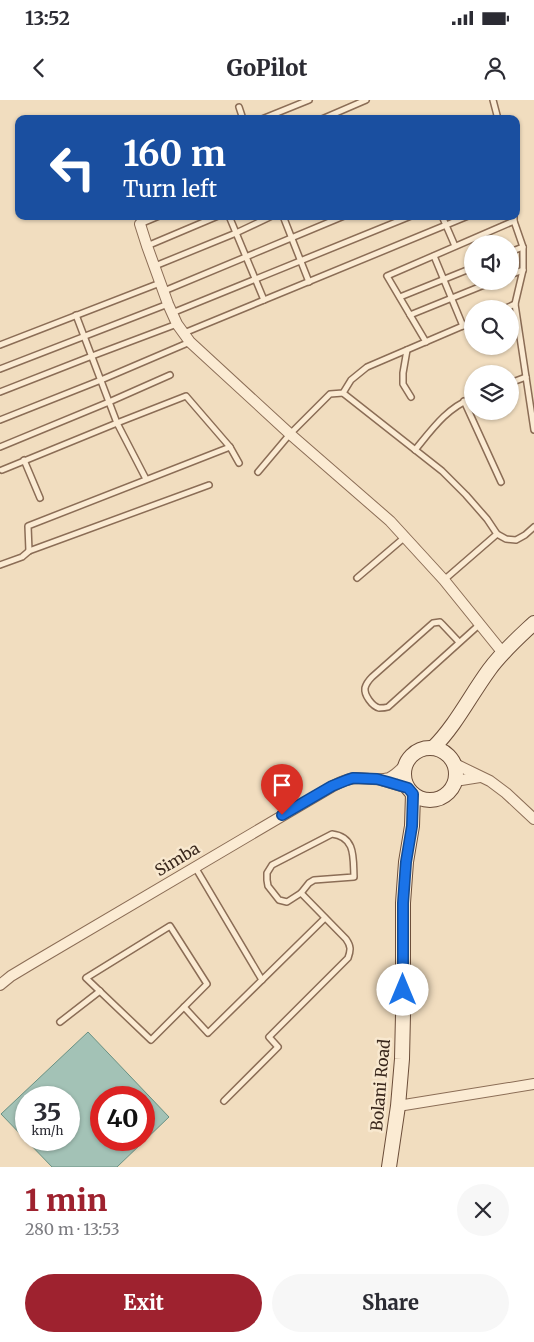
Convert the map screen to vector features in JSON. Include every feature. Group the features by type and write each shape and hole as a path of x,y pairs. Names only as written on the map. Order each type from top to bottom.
{"street":[{"path":"140,224 170,308 177,324 190,342 405,537 444,580 503,652"},
{"path":"433,748 450,728 503,652 534,623"},
{"path":"377,779 411,791 420,798 427,800 437,799 446,795 455,781 456,770 446,746 450,728"},
{"path":"377,779 396,774 417,751 433,748 440,750 450,759 506,793 534,819"},
{"path":"405,765 404,776 411,791"},
{"path":"455,781 481,777"},
{"name":"Simba","path":"0,985 11,976 195,866 340,782 353,778 377,779"},
{"name":"Bolani Road","path":"389,1167 398,1106 403,1014 403,903 406,862 412,826 411,791"},
{"name":"Bolani Road","path":"412,826 427,800"},
{"path":"398,1106 534,1084"}],"lane":[{"path":"272,115 309,100"},
{"path":"331,115 366,100"},
{"path":"493,100 497,115"},
{"path":"239,107 242,115"},
{"path":"140,224 150,220"},
{"path":"147,246 209,220"},
{"path":"230,220 264,300"},
{"path":"154,266 236,233 263,220"},
{"path":"284,220 309,282"},
{"path":"0,345 76,315 246,257 334,220"},
{"path":"0,369 84,336 255,280 401,220"},
{"path":"444,220 455,246"},
{"path":"184,334 459,220"},
{"path":"426,342 387,276 512,220"},
{"path":"514,220 522,247 523,270 516,300"},
{"path":"343,393 352,380 367,367 463,326 434,256"},
{"path":"519,272 523,270"},
{"path":"400,297 464,271"},
{"path":"410,315 472,290"},
{"path":"76,315 117,423 146,479"},
{"path":"0,392 177,324"},
{"path":"519,331 526,377 531,391 534,430"},
{"path":"0,420 190,342"},
{"path":"407,350 403,384 411,397"},
{"path":"0,447 170,375"},
{"path":"519,380 526,377"},
{"path":"258,472 290,434 330,394 343,393 442,471 487,519 497,534 506,539 516,540 534,527"},
{"path":"2,470 186,396 230,447 239,463"},
{"path":"415,450 437,422 449,410 464,401"},
{"path":"473,420 502,482"},
{"path":"29,551 28,526 230,447"},
{"path":"24,460 40,498"},
{"path":"0,565 14,560 29,551 209,485"},
{"path":"444,580 497,534"},
{"path":"357,578 405,537"},
{"path":"459,642 440,622 433,622 372,677 365,692 369,699 376,706 381,708 388,707 480,624"},
{"path":"332,834 340,835 348,840 351,847 354,877 314,880 301,893 287,902 279,900 268,886 267,873 272,865 332,834"},
{"path":"195,866 262,980"},
{"path":"224,1101 278,1048 268,1037 348,958 350,944 301,893"},
{"path":"184,1007 208,1033 325,918"},
{"path":"170,926 207,984 184,1007 151,1040 86,978 170,926"},
{"path":"60,1022 100,991"}],"shaded area":[{"path":"88,1032 139,1086 90,1086 90,1151 134,1151 117,1167 52,1167 37,1151 80,1151 80,1086 31,1086"},
{"path":"15,1101 15,1129 1,1114"},
{"path":"155,1102 169,1117 155,1130"}],"route":[{"path":"282,815 332,786 353,778 377,779 408,788 413,794 412,826 404,882 403,990"}]}
